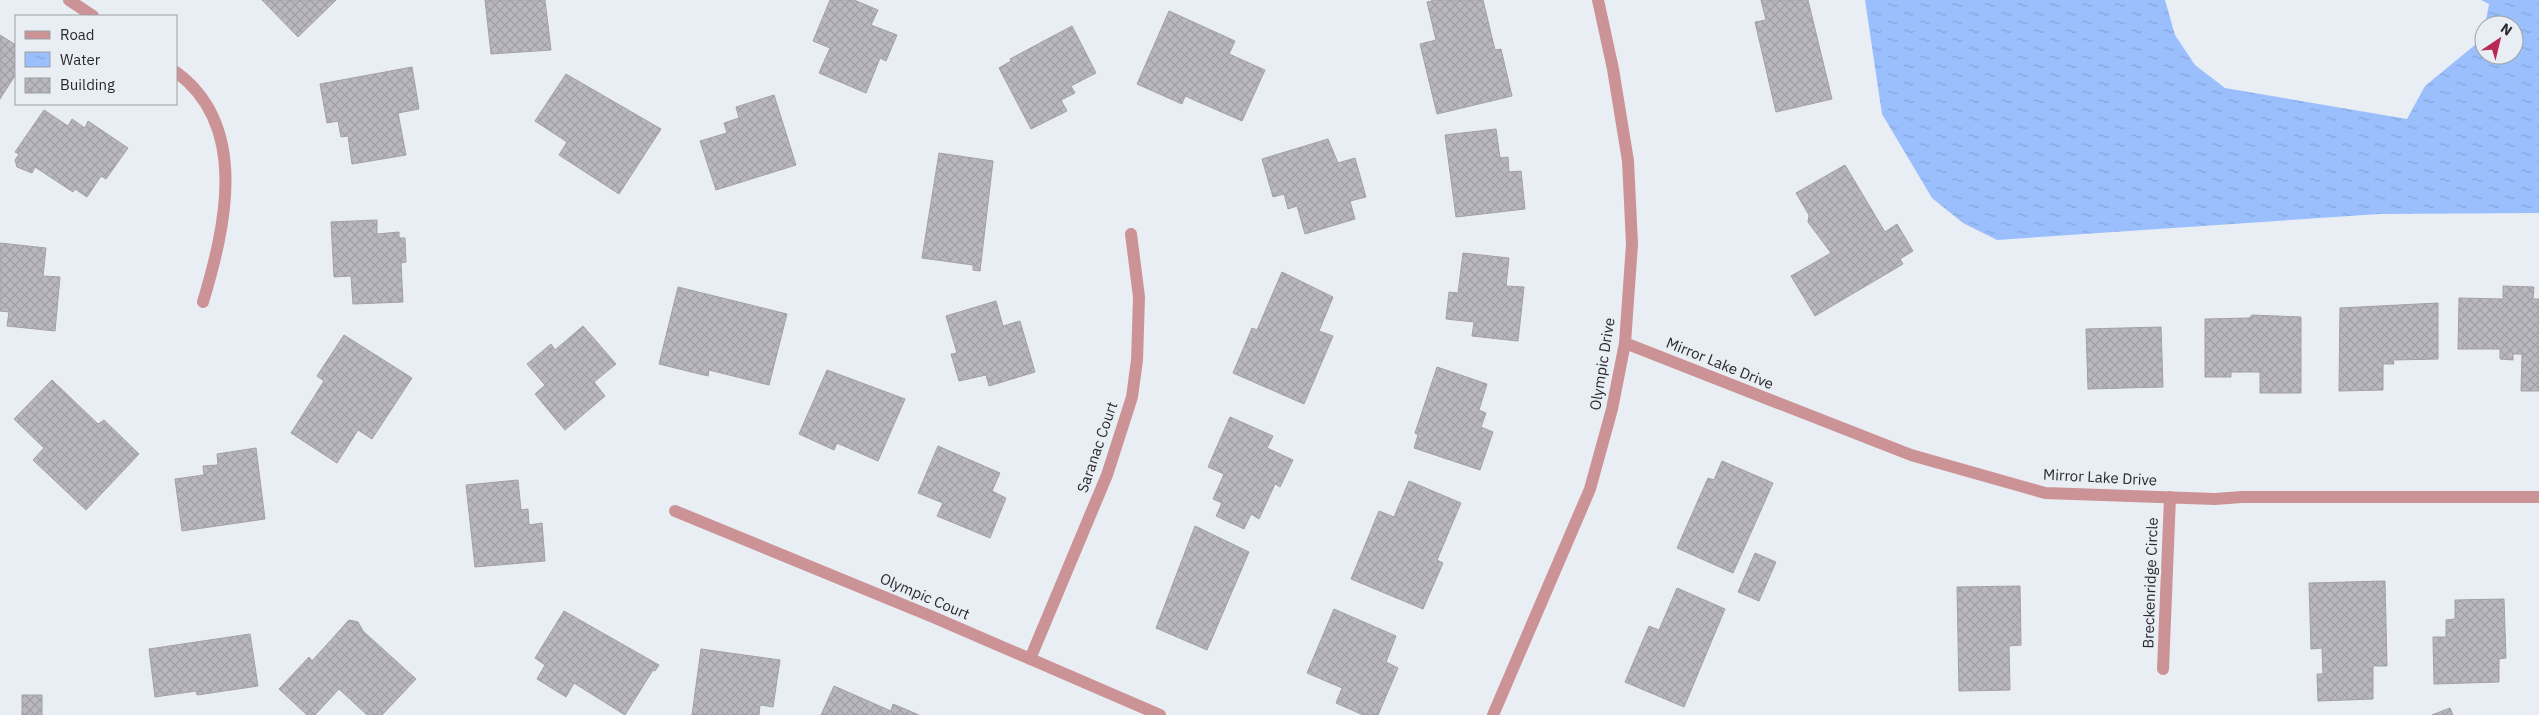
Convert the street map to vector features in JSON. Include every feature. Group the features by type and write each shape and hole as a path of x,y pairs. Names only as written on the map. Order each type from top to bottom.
{"street":[{"path":"69,0 92,15"},
{"name":"Olympic Drive","path":"1494,715 1590,489 1612,409 1625,343 1632,244 1628,161 1613,68 1598,0"},
{"path":"178,74 206,106 219,130 227,163 225,203 214,265 203,302"},
{"name":"Saranac Court","path":"1030,659 1107,475 1132,398 1137,360 1139,297 1131,234"},
{"name":"Mirror Lake Drive","path":"1625,343 1911,455 2045,493 2170,497 2539,497"},
{"name":"Breckenridge Circle","path":"2163,669 2170,497"},
{"name":"Olympic Court","path":"675,511 1160,715"}],"water":[{"path":"1865,0 2165,0 2175,35 2195,65 2225,88 2407,119 2425,86 2474,46 2474,65 2524,65 2524,15 2487,15 2489,4 2481,0 2539,0 2539,213 2379,214 1997,240 1963,223 1932,198 1882,114"}],"building":[{"path":"262,0 336,0 298,37"},
{"path":"485,0 545,0 551,50 491,54"},
{"path":"830,0 854,0 878,10 871,25 897,35 886,61 880,58 866,93 819,73 830,48 813,41"},
{"path":"1435,0 1483,0 1495,50 1501,49 1512,96 1437,114 1420,44 1436,40 1427,2"},
{"path":"1761,0 1808,0 1832,99 1776,112 1755,22 1766,20"},
{"path":"1169,11 1235,41 1229,54 1265,70 1242,121 1185,96 1182,104 1137,84"},
{"path":"1072,26 1096,73 1071,86 1075,93 1061,100 1067,111 1031,129 999,68 1011,61 1010,59"},
{"path":"0,35 15,44 15,76 0,99"},
{"path":"412,67 419,109 398,113 406,155 352,164 348,136 341,137 338,121 327,123 320,84"},
{"path":"566,74 661,129 619,194 559,155 567,142 535,121"},
{"path":"774,95 796,165 716,190 700,141 727,133 724,123 739,118 736,107"},
{"path":"44,110 68,126 72,119 85,128 88,121 128,148 106,179 101,176 87,197 75,189 73,192 35,167 32,173 17,167 15,160 19,154 15,152"},
{"path":"1496,129 1500,158 1508,157 1509,172 1521,171 1525,209 1456,217 1445,135"},
{"path":"1328,139 1338,163 1355,158 1366,197 1350,201 1355,219 1305,234 1297,206 1288,209 1284,194 1273,197 1262,159"},
{"path":"939,153 993,161 980,271 973,270 973,265 922,258"},
{"path":"1845,165 1885,232 1897,224 1913,251 1900,259 1903,264 1815,316 1791,276 1831,253 1808,222 1809,215 1796,193"},
{"path":"377,220 377,234 399,232 399,238 405,238 406,262 401,263 403,302 353,304 351,276 334,277 331,222"},
{"path":"0,243 46,248 43,276 60,277 55,331 7,326 9,312 0,311"},
{"path":"1463,253 1509,258 1506,286 1524,287 1518,341 1472,336 1474,322 1446,319 1449,292 1458,293"},
{"path":"1282,272 1333,297 1319,331 1333,336 1304,404 1233,373 1252,328 1257,330"},
{"path":"2503,286 2534,287 2533,299 2539,299 2539,391 2521,391 2522,354 2513,354 2513,360 2500,359 2500,349 2458,349 2459,298 2503,299"},
{"path":"678,287 787,314 769,385 709,370 708,376 659,364"},
{"path":"996,301 1003,326 1020,321 1035,372 989,386 986,375 959,381 951,354 957,353 946,316"},
{"path":"2438,303 2438,359 2393,360 2394,364 2383,364 2383,390 2339,391 2340,308"},
{"path":"2252,315 2301,317 2301,393 2260,393 2260,372 2231,372 2231,377 2205,377 2205,319 2249,318"},
{"path":"583,326 616,364 594,382 605,396 565,430 535,394 545,385 527,364 551,344 555,350"},
{"path":"2161,327 2163,387 2088,389 2086,329"},
{"path":"344,335 412,378 372,439 358,430 337,463 291,433 324,381 317,376"},
{"path":"1437,367 1487,384 1479,410 1486,413 1481,427 1493,432 1480,470 1414,448 1418,435 1415,433"},
{"path":"827,370 905,399 878,461 837,443 834,450 799,434"},
{"path":"52,380 98,424 104,420 139,454 86,510 33,460 44,448 14,419"},
{"path":"1230,417 1273,436 1267,448 1293,460 1280,487 1275,484 1259,519 1251,514 1244,529 1216,516 1222,503 1213,499 1224,474 1208,467"},
{"path":"938,446 1000,473 992,491 1006,498 990,538 937,516 943,503 918,493"},
{"path":"256,448 265,519 182,531 175,479 204,475 203,466 218,465 217,454"},
{"path":"1722,461 1773,483 1733,573 1677,548 1708,478 1714,480"},
{"path":"518,480 521,510 528,509 529,525 542,523 545,561 475,567 466,485"},
{"path":"1409,481 1461,503 1437,560 1443,563 1423,609 1351,579 1379,511 1394,517"},
{"path":"1195,526 1249,552 1207,650 1156,628"},
{"path":"1755,553 1776,562 1759,601 1738,592"},
{"path":"2385,581 2387,666 2373,666 2373,699 2318,701 2317,674 2323,674 2322,648 2311,649 2309,583"},
{"path":"2020,586 2021,645 2009,646 2010,690 1959,691 1957,587"},
{"path":"1677,588 1725,609 1684,707 1625,682 1649,626 1659,630"},
{"path":"2504,599 2506,658 2499,659 2499,682 2434,684 2433,637 2446,637 2446,620 2455,619 2455,600"},
{"path":"1334,609 1396,636 1386,662 1398,668 1378,715 1363,715 1336,703 1342,688 1307,673"},
{"path":"564,611 659,665 655,671 653,670 625,715 574,683 566,697 537,679 545,665 535,658"},
{"path":"349,620 358,622 363,631 416,679 382,715 367,715 339,689 315,715 307,715 279,689 309,657 312,661"},
{"path":"250,634 258,686 197,695 196,691 155,697 149,649"},
{"path":"701,649 780,660 773,707 760,705 759,715 692,715"},
{"path":"834,686 891,711 893,704 919,715 821,715"},
{"path":"22,695 42,695 42,715 22,715"},
{"path":"2450,708 2453,715 2432,715"}]}
